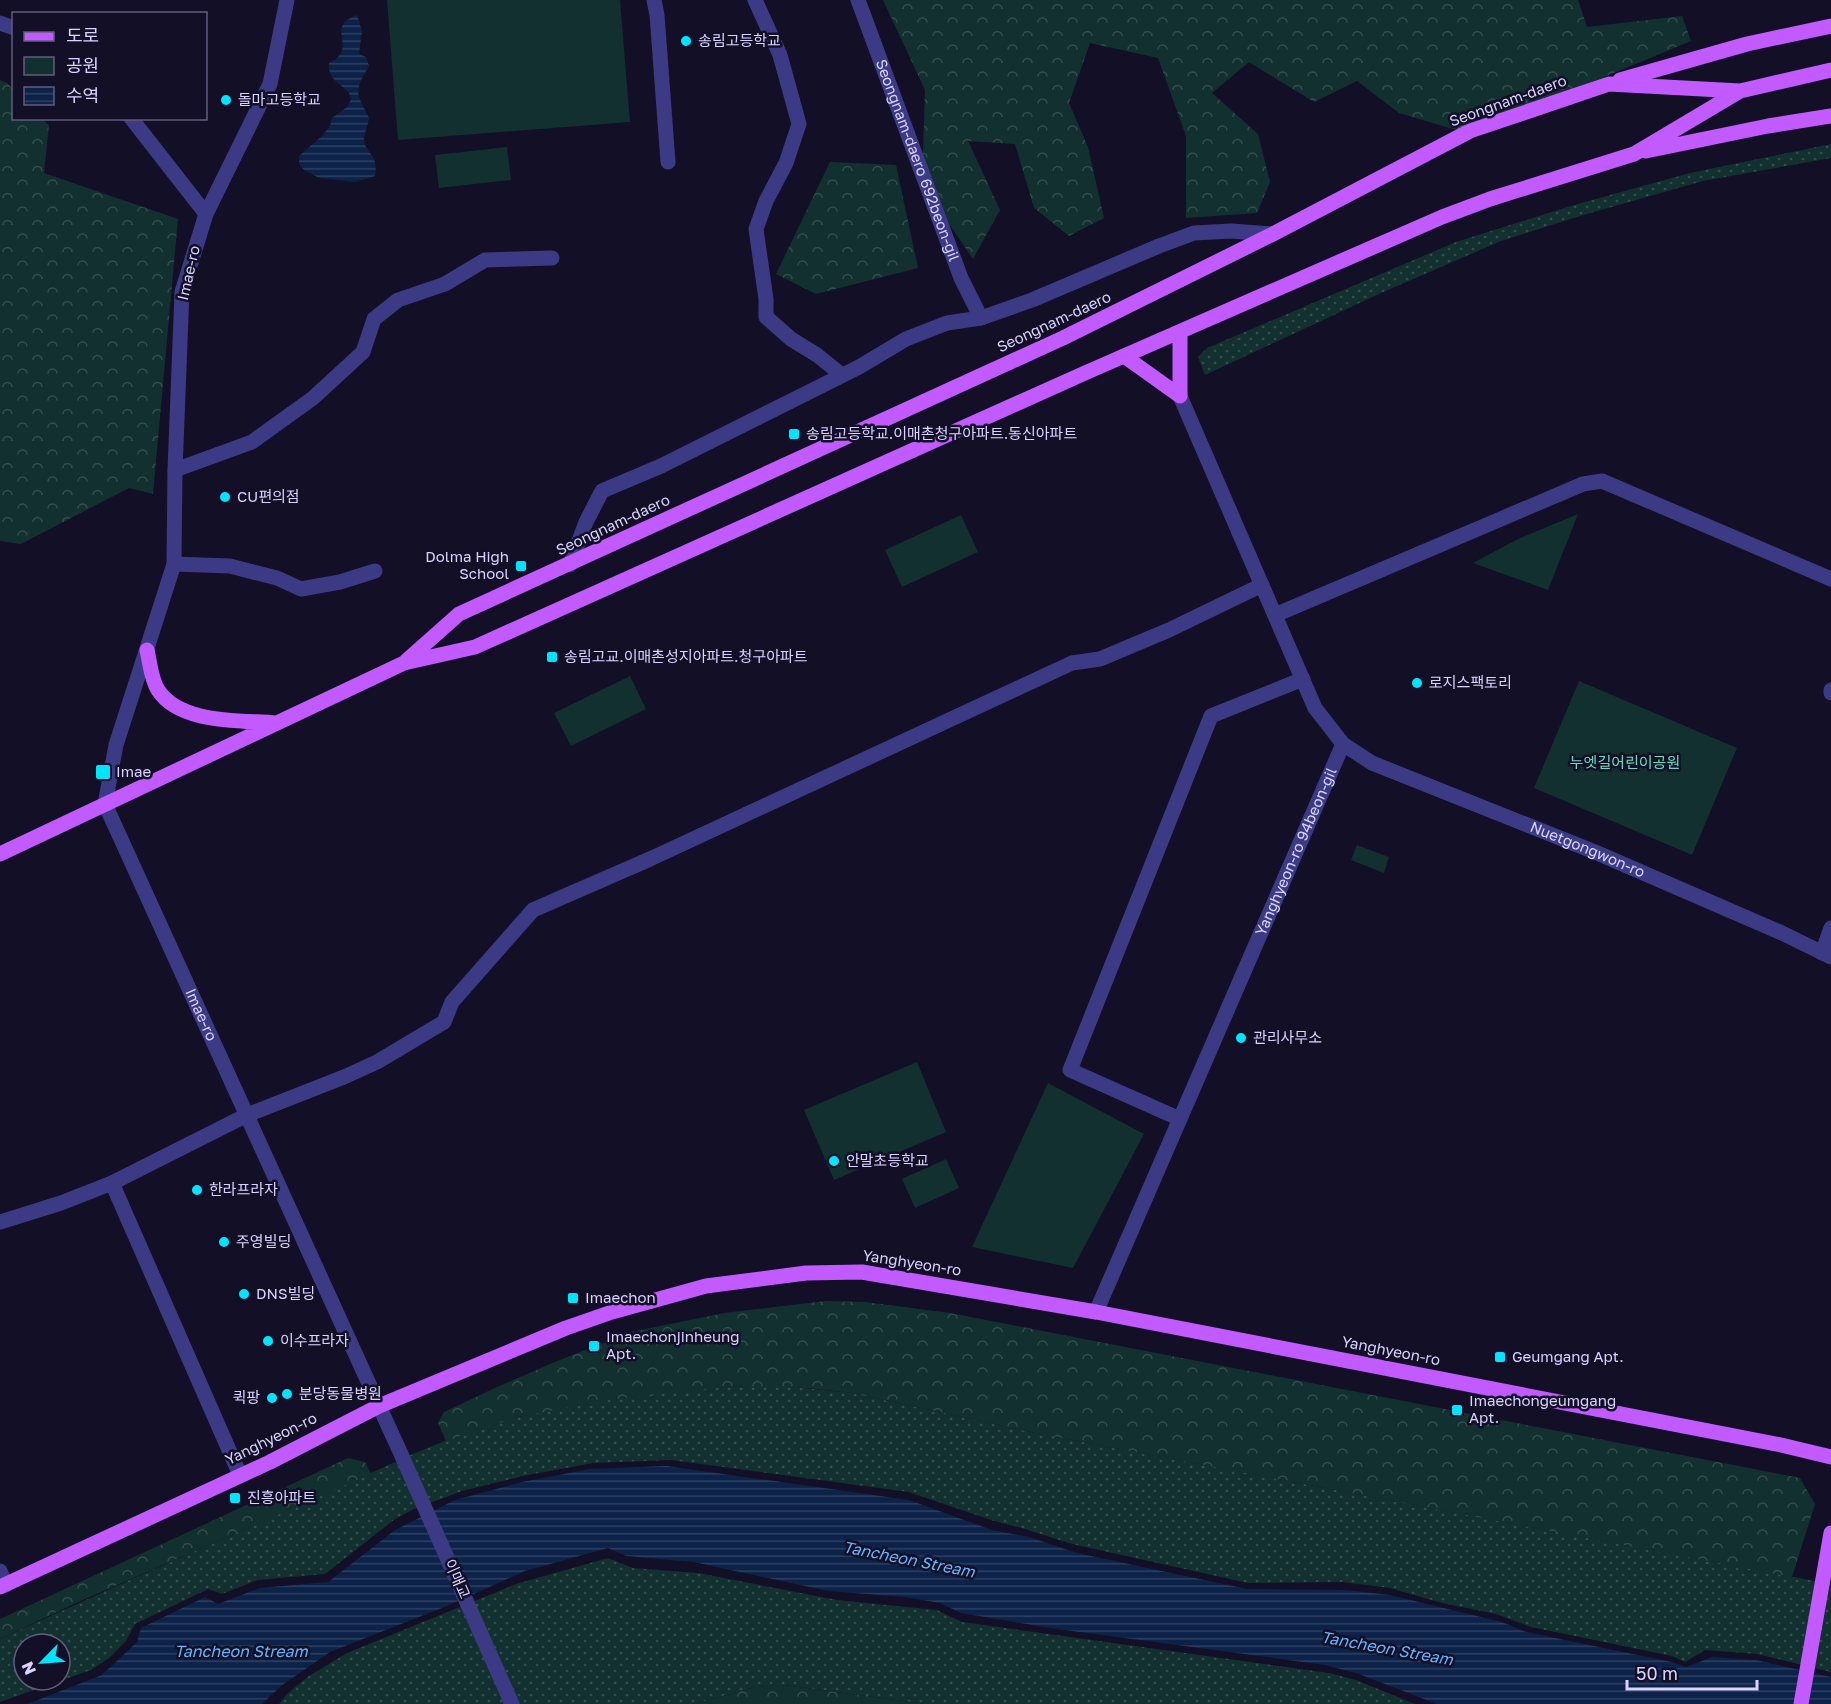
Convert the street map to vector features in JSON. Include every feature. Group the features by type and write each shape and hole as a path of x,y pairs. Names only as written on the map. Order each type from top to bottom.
{"main road":[{"path":"1609,84 1747,44 1831,26"},
{"name":"Seongnam-daero","path":"404,663 459,614 1063,338 1274,234 1470,130 1609,84 1740,91 1831,70"},
{"name":"Seongnam-daero","path":"0,855 404,663 475,647 1124,356 1442,217 1490,199 1634,154 1740,91"},
{"path":"1634,154 1768,126 1831,116"},
{"path":"1180,332 1180,396"},
{"path":"1124,356 1180,396"},
{"path":"147,650 153,679 159,692 171,703 188,713 204,717 276,723"},
{"name":"Yanghyeon-ro","path":"2,1581 240,1475 379,1406 566,1328 603,1315 706,1286 806,1273 862,1272 1096,1312 1781,1445 1831,1457"},
{"path":"1801,1704 1831,1533"}],"street":[{"name":"Imae-ro","path":"286,0 270,84 206,214 182,292 174,564 116,745 105,804 401,1454"},
{"path":"654,0 668,162"},
{"path":"755,0 780,55 799,124 786,163 766,201 756,229 766,299 766,317 791,339 817,354 842,375"},
{"name":"Seongnam-daero 692beon-gil","path":"858,0 953,257 981,318"},
{"path":"133,120 206,214"},
{"path":"570,565 586,522 602,492 661,466 842,375 906,339 947,322 981,318 1032,300 1194,233 1231,231 1274,234"},
{"path":"175,470 252,442 313,398 363,352 374,319 398,300 445,284 485,260 552,258"},
{"path":"1180,396 1315,708 1342,744"},
{"path":"1275,615 1583,484 1602,481 1831,579"},
{"path":"174,564 230,566 277,578 301,589 340,582 375,571"},
{"path":"0,1222 61,1203 112,1183 247,1115 369,1065 444,1022 452,1002 533,910 650,859 1072,663 1100,659 1169,630 1262,585"},
{"path":"1180,1119 1070,1070 1211,716 1303,679"},
{"name":"Nuetgongwon-ro","path":"1342,744 1372,763 1595,852 1782,933 1826,955"},
{"name":"Yanghyeon-ro 94beon-gil","path":"1096,1312 1342,744"},
{"path":"1826,955 1831,928"},
{"path":"112,1183 240,1475"},
{"name":"이매교","path":"401,1454 512,1704"}],"green space":[{"path":"387,0 620,0 630,122 398,140"},
{"path":"883,0 1578,0 1587,27 1682,16 1691,41 1546,101 1456,130 1399,113 1357,81 1314,102 1249,62 1212,93 1258,134 1270,182 1257,213 1186,218 1186,136 1158,58 1090,43 1069,103 1088,147 1104,218 1069,236 1034,208 1015,144 968,141 1000,210 973,259 922,184 925,90"},
{"path":"0,80 12,88 12,120 43,120 49,125 44,173 178,219 153,494 129,488 21,544 0,541"},
{"path":"1831,144 1831,158 1703,181 1501,241 1381,293 1205,375 1198,357 1207,348 1456,242 1574,205 1690,173"},
{"path":"507,147 511,180 439,188 435,155"},
{"path":"830,162 896,165 918,268 816,294 776,274"},
{"path":"1578,514 1548,590 1473,563 1518,539"},
{"path":"961,515 978,552 902,587 885,550"},
{"path":"630,676 646,709 571,746 554,713"},
{"name":"누엣길어린이공원","path":"1579,681 1737,748 1692,855 1534,788"},
{"path":"1357,845 1389,857 1384,873 1351,860"},
{"path":"917,1062 946,1132 834,1180 804,1110"},
{"path":"1048,1083 1144,1134 1073,1268 972,1247"},
{"path":"946,1159 959,1188 915,1208 902,1179"},
{"path":"826,1301 866,1302 950,1313 1800,1478 1815,1504 1792,1577 1036,1433 852,1393 808,1388 737,1386 614,1399 517,1417 446,1441 438,1423 444,1412 497,1387 631,1332 724,1313"},
{"path":"775,1385 852,1393 1036,1433 1831,1584 1831,1672 1757,1654 1705,1650 1685,1662 1672,1656 1531,1627 1496,1614 1442,1603 1390,1588 1343,1582 1248,1583 1072,1544 909,1492 671,1460 593,1463 523,1476 462,1491 414,1509 395,1519 325,1574 258,1580 222,1594 208,1589 135,1624 126,1641 108,1659 91,1670 72,1677 72,1632 16,1632 417,1452 467,1433 492,1424 549,1410 645,1394"},
{"path":"348,1458 365,1462 371,1474 74,1604 0,1639 0,1619"},
{"path":"608,1558 633,1568 698,1573 837,1600 937,1610 962,1622 1329,1673 1356,1680 1415,1704 926,1704 785,1685 755,1687 694,1704 279,1704 288,1693 309,1676 347,1653 516,1584"},
{"path":"12,1634 12,1692 28,1692 0,1702 0,1639"},
{"path":"785,1685 926,1704 694,1704 755,1687"}],"water":[{"path":"357,15 362,31 359,54 366,57 369,66 358,92 369,118 364,138 366,147 375,162 375,176 355,182 319,178 304,170 299,164 299,156 322,136 330,126 332,118 347,107 351,100 349,93 332,77 329,63 341,53 341,33 344,23"},
{"name":"Tancheon Stream","path":"667,1466 909,1500 992,1530 1029,1537 1077,1553 1247,1589 1346,1590 1390,1595 1502,1622 1526,1632 1672,1662 1686,1667 1712,1657 1756,1660 1831,1677 1831,1704 1437,1704 1356,1673 1325,1665 1050,1628 961,1613 940,1603 905,1597 828,1591 694,1562 626,1556 608,1548 525,1571 447,1606 330,1652 281,1686 262,1704 27,1704 58,1692 72,1692 72,1687 102,1675 137,1642 141,1628 205,1597 218,1604 260,1588 328,1582 395,1530 455,1500 522,1482 590,1469"}],"place":[{"name":"송림고등학교","path":"686,41"},
{"name":"돌마고등학교","path":"226,100"},
{"name":"송림고등학교.이매촌청구아파트.동신아파트","path":"794,434"},
{"name":"CU편의점","path":"225,497"},
{"name":"Dolma High School","path":"521,566"},
{"name":"송림고교.이매촌성지아파트.청구아파트","path":"552,657"},
{"name":"로지스팩토리","path":"1417,683"},
{"name":"Imae","path":"103,772"},
{"name":"관리사무소","path":"1241,1038"},
{"name":"안말초등학교","path":"834,1161"},
{"name":"한라프라자","path":"197,1190"},
{"name":"주영빌딩","path":"224,1242"},
{"name":"DNS빌딩","path":"244,1294"},
{"name":"Imaechon","path":"573,1298"},
{"name":"이수프라자","path":"268,1341"},
{"name":"Imaechonjinheung Apt.","path":"594,1346"},
{"name":"Geumgang Apt.","path":"1500,1357"},
{"name":"분당동물병원","path":"287,1394"},
{"name":"퀵팡","path":"272,1398"},
{"name":"Imaechongeumgang Apt.","path":"1457,1410"},
{"name":"진흥아파트","path":"235,1498"}]}
